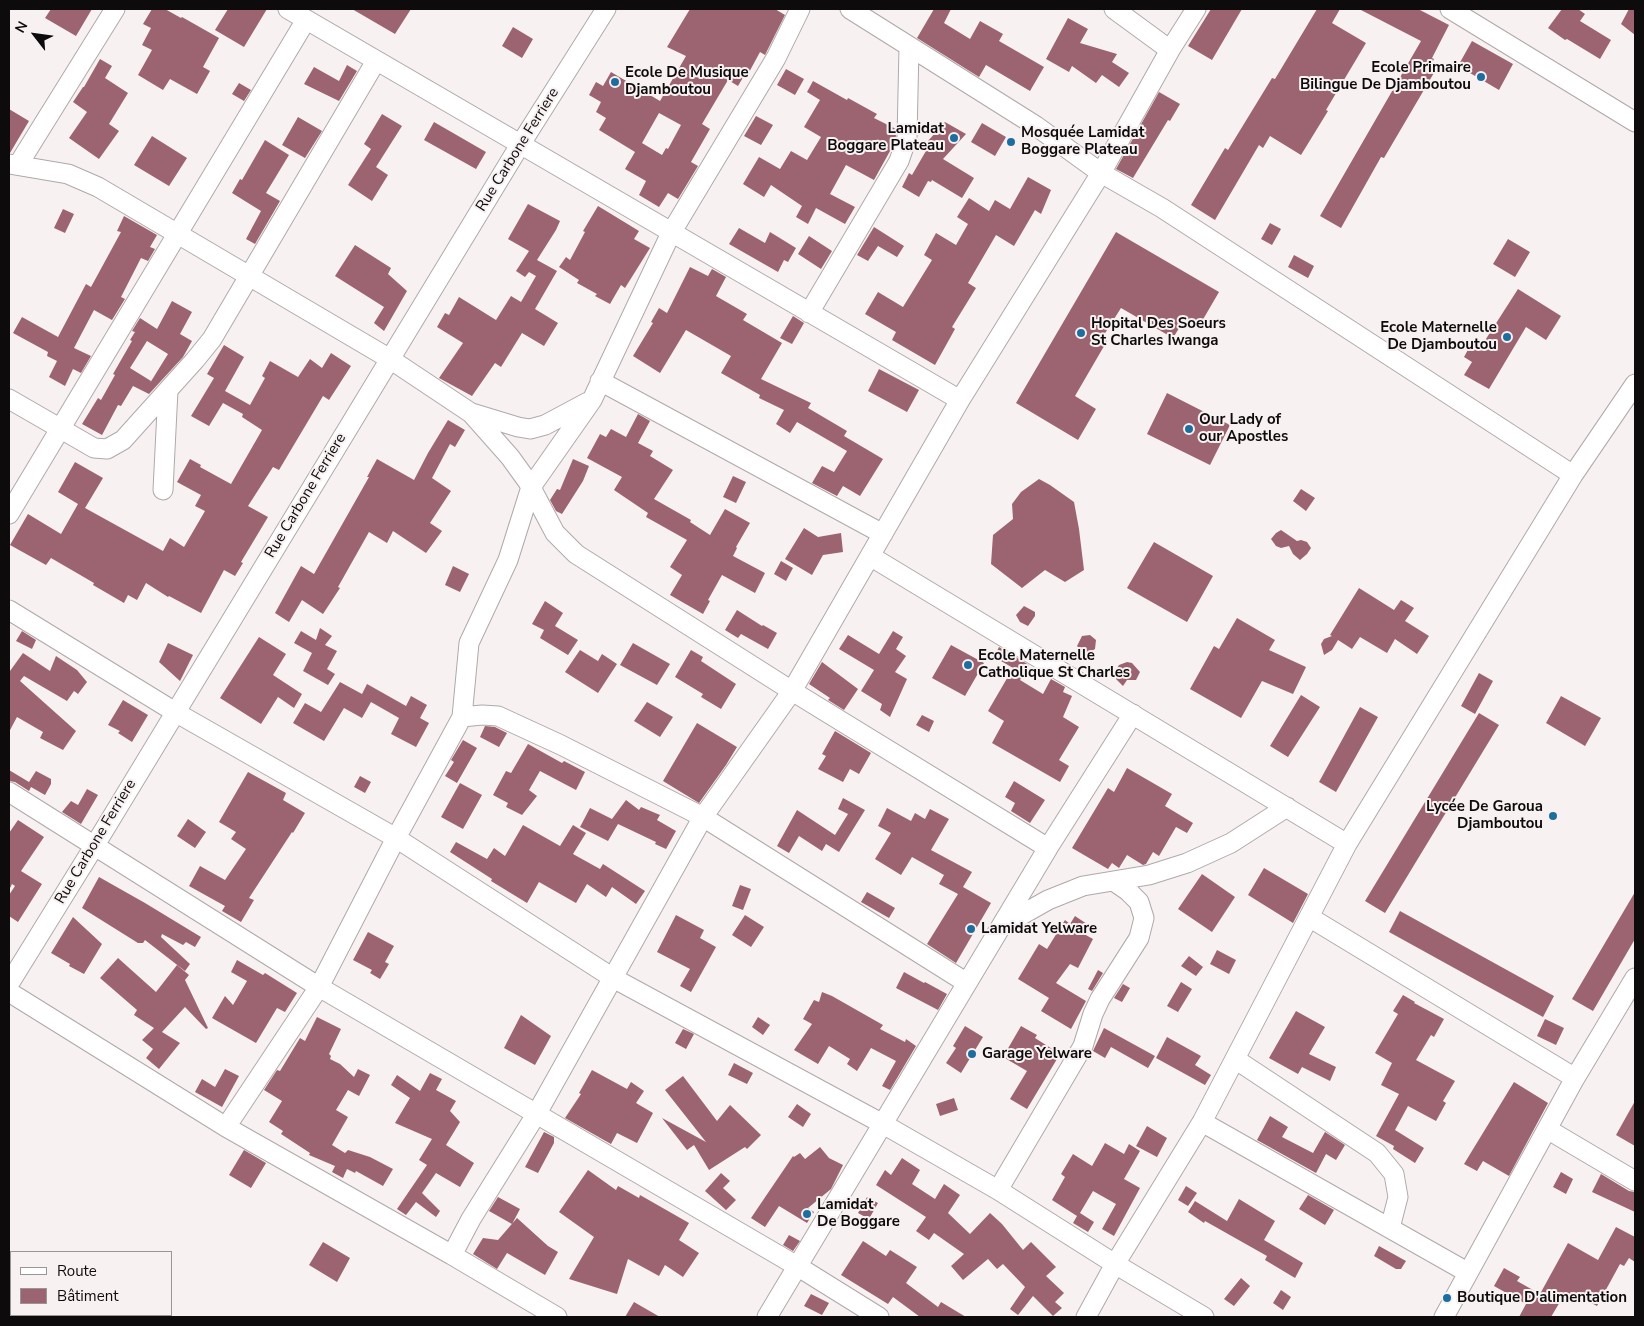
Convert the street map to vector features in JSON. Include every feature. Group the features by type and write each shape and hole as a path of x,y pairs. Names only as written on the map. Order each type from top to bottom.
{"street":[{"path":"115,9 13,164 68,174 98,186 390,359 470,413 510,457 531,487 555,533 576,554 792,691 1048,848"},
{"path":"288,9 960,400"},
{"name":"Rue Carbone Ferriere","path":"9,984 520,145 606,9"},
{"path":"226,1127 319,987 396,838 462,717 469,643 508,560 531,487 592,400 671,233 776,58 800,9"},
{"path":"850,9 1036,126 1101,173 1162,208 1573,475"},
{"path":"1114,9 1170,50"},
{"path":"452,1255 471,1219 537,1113 703,818 792,691 960,400 1101,173 1170,50 1196,9"},
{"path":"1450,9 1635,122"},
{"path":"9,514 306,20"},
{"path":"810,313 899,161 907,138 909,47"},
{"path":"9,399 94,448 107,449 123,440 212,339 248,275 376,61"},
{"path":"600,381 883,534"},
{"path":"163,490 168,390"},
{"path":"1086,1317 1115,1264 1202,1122 1347,844 1573,475 1634,390"},
{"path":"470,413 518,428 530,429 545,425 592,400"},
{"path":"870,556 1347,844"},
{"path":"9,610 175,712 396,838 613,978 883,1124 998,1190 1115,1264 1204,1317"},
{"path":"767,1317 1048,848 1132,714"},
{"path":"462,717 498,716 561,745 703,818 967,983"},
{"path":"9,792 319,987 797,1266 879,1317"},
{"path":"1001,926 1048,900 1083,886 1149,875 1187,863 1231,843 1287,807"},
{"path":"998,1190 1084,1046 1093,1014 1100,999 1139,938 1144,918 1139,902 1114,882"},
{"path":"1309,917 1575,1078"},
{"path":"1444,1317 1575,1078 1634,982"},
{"path":"9,992 226,1127 557,1317"},
{"path":"1235,1059 1377,1153 1394,1174 1398,1197 1390,1228"},
{"path":"1202,1122 1467,1272"},
{"path":"1547,1129 1635,1181"}],"building":[{"path":"51,9 92,9 76,36 45,18"},
{"path":"152,9 165,9 219,38 203,67 210,71 197,94 170,79 163,90 138,75 152,50 142,45 151,28 143,24"},
{"path":"228,9 267,9 244,47 215,30"},
{"path":"352,9 411,9 395,34"},
{"path":"690,9 775,9 785,15 765,55 760,52 747,76 745,74 738,86 728,80 702,124 710,129 691,162 698,166 678,199 668,193 659,207 639,195 646,181 625,169 635,152 599,130 606,118 596,112 601,102 589,95 596,82 603,86 611,72 660,101 686,56 667,47","holes":["659,113 681,125 668,149 666,148 662,155 642,143"]},
{"path":"934,9 951,9 944,23 970,39 980,21 1003,34 999,41 1044,67 1030,91 986,65 979,77 917,38"},
{"path":"1211,9 1242,9 1212,60 1188,46"},
{"path":"1317,9 1340,9 1332,23 1366,43 1301,155 1270,136 1263,148 1259,145 1215,220 1191,205 1225,148 1228,150 1272,78 1275,79"},
{"path":"1359,9 1418,9 1449,25 1432,58 1434,59 1432,63 1438,66 1384,158 1381,157 1341,228 1320,216 1421,41"},
{"path":"1562,9 1578,9 1585,14 1580,21 1611,40 1600,59 1567,39 1565,40 1548,28"},
{"path":"1629,9 1635,9 1635,35 1621,24"},
{"path":"1068,18 1088,29 1080,43 1117,54 1112,62 1129,73 1119,87 1102,75 1096,83 1072,66 1069,72 1046,59"},
{"path":"513,27 533,39 522,58 502,46"},
{"path":"1472,41 1513,64 1499,90 1458,66"},
{"path":"100,59 112,66 105,78 128,93 109,124 119,131 99,159 69,138 87,112 73,102"},
{"path":"347,65 357,71 339,101 304,84 314,67 339,81"},
{"path":"786,69 804,79 795,95 777,85"},
{"path":"813,81 877,114 874,118 896,129 896,136 890,151 874,180 846,165 830,194 855,207 845,224 816,208 808,224 796,217 802,206 771,185 764,197 743,184 759,157 780,169 791,151 807,160 821,137 804,127 820,100 807,92"},
{"path":"239,83 251,90 244,101 232,94"},
{"path":"1159,92 1180,104 1170,121 1168,120 1133,178 1116,169"},
{"path":"9,109 29,121 10,153 9,153"},
{"path":"382,114 402,126 376,167 388,175 372,201 348,185 371,149 364,144"},
{"path":"756,116 773,125 761,145 744,136"},
{"path":"298,117 322,131 305,158 282,145"},
{"path":"434,122 486,152 476,169 424,140"},
{"path":"945,122 966,134 943,159 974,178 962,198 932,180 931,182 928,181 919,197 902,187 909,173 912,175 930,144 927,142"},
{"path":"982,123 1006,137 995,156 971,142"},
{"path":"152,136 187,158 169,186 134,165"},
{"path":"265,140 289,155 266,193 280,201 255,244 246,239 261,211 232,193 240,179 242,180"},
{"path":"1028,177 1051,190 1041,214 1035,210 1014,246 996,235 968,283 976,288 952,327 955,329 935,365 892,340 896,332 865,314 878,292 903,307 932,260 924,255 936,233 956,245 968,224 957,217 969,198 989,211 995,200 1010,209"},
{"path":"528,204 560,221 537,260 557,271 535,309 558,323 544,346 522,333 501,367 495,363 472,396 439,378 463,343 437,327 445,313 449,315 459,297 496,320 511,296 521,302 536,276 529,272 525,277 516,271 529,251 508,239"},
{"path":"598,206 639,231 634,239 650,248 625,288 621,285 610,304 577,283 579,280 559,267 566,257 570,260 585,232 583,231"},
{"path":"63,209 74,214 65,233 54,228"},
{"path":"124,216 157,235 150,247 155,249 148,261 141,258 121,297 125,299 112,320 94,310 74,348 91,356 81,373 73,369 65,386 49,377 57,361 47,356 48,352 13,333 22,317 58,337 86,284 91,287 121,232 117,231"},
{"path":"1270,223 1281,229 1272,245 1261,239"},
{"path":"874,227 904,246 897,257 878,246 868,261 857,255"},
{"path":"739,228 765,243 770,232 796,248 788,262 784,260 778,272 729,244"},
{"name":"Hopital Des Soeurs St Charles Iwanga","path":"1116,232 1219,292 1198,328 1184,320 1173,338 1121,308 1102,338 1107,341 1075,396 1096,409 1078,440 1016,403"},
{"path":"809,236 832,251 821,269 798,254"},
{"path":"1508,239 1530,252 1515,277 1493,264"},
{"path":"355,245 391,268 388,274 407,291 384,331 374,323 384,307 335,276"},
{"path":"1294,255 1314,266 1308,278 1288,267"},
{"path":"690,267 708,276 712,269 726,277 716,296 747,314 743,320 782,343 761,379 811,403 808,408 847,431 844,436 883,459 860,496 843,486 837,496 812,483 822,466 834,472 847,451 797,422 790,433 776,424 784,410 759,398 760,395 721,373 731,356 686,330 660,373 633,356 653,323 651,322 659,308 667,313"},
{"path":"1518,289 1561,316 1546,340 1526,327 1489,389 1464,375 1472,362 1464,357 1475,337 1484,342"},
{"path":"172,301 192,312 180,334 192,341 183,357 149,394 133,386 121,406 118,405 102,435 82,424 98,398 101,400 115,375 113,374 132,341 130,340 135,332 132,331 140,318 157,329","holes":["147,341 168,354 150,383 151,381 130,368"]},
{"path":"793,316 804,323 792,344 780,338"},
{"path":"224,345 244,357 225,391 250,405 265,378 262,376 270,361 298,377 310,359 322,368 331,353 351,366 329,400 323,396 279,470 273,467 248,506 268,517 241,562 243,563 235,576 224,570 201,613 168,597 146,583 137,600 128,595 124,603 51,558 46,565 10,545 28,514 61,534 78,504 58,492 75,462 103,478 85,508 163,551 170,538 184,547 205,511 195,506 201,495 177,482 190,459 201,465 200,467 231,484 262,430 242,417 243,414 223,403 209,426 191,416 214,378 207,374"},
{"path":"879,369 919,390 907,412 868,391"},
{"name":"Our Lady of our Apostles","path":"1167,393 1230,425 1210,465 1147,434"},
{"path":"638,414 650,421 638,443 653,451 650,456 673,470 654,499 691,520 690,522 710,535 725,509 750,523 733,556 765,573 755,593 722,575 708,600 710,601 703,614 670,595 682,575 670,567 687,540 646,517 648,513 614,490 622,477 587,458 600,434 606,437 611,429 626,437"},
{"path":"448,420 465,430 455,447 450,444 432,478 451,491 430,523 442,531 426,553 393,531 387,543 369,532 338,587 340,588 323,614 302,600 289,622 275,613 301,566 314,574 369,477 367,477 377,459 414,480"},
{"path":"573,459 589,466 583,481 562,514 556,511 550,500 557,489 560,490"},
{"path":"733,476 746,482 736,503 723,497"},
{"path":"1039,479 1074,502 1084,570 1065,582 1045,570 1022,588 991,564 993,535 1013,519 1012,504 1021,492"},
{"path":"1301,489 1315,498 1306,511 1293,501"},
{"path":"804,528 818,537 841,533 843,552 823,555 812,575 785,559"},
{"path":"1281,530 1297,541 1307,542 1311,548 1300,560 1293,554 1289,546 1281,548 1276,546 1271,539"},
{"path":"1154,542 1213,576 1187,622 1127,588"},
{"path":"781,561 793,568 786,581 774,574"},
{"path":"453,566 469,574 460,592 445,585"},
{"path":"1359,588 1394,610 1401,600 1414,608 1405,621 1429,636 1417,654 1395,639 1387,653 1360,637 1352,649 1338,640 1332,650 1324,655 1321,644 1324,639 1332,636 1330,635"},
{"path":"545,601 563,613 555,626 578,640 568,655 540,638 544,630 532,624"},
{"path":"1024,606 1035,612 1035,616 1028,626 1020,622 1016,615"},
{"path":"737,610 777,633 768,649 741,634 738,638 725,630"},
{"path":"1237,618 1275,640 1269,650 1306,667 1293,694 1262,681 1241,718 1190,689 1214,646 1219,649"},
{"path":"320,628 332,636 325,645 337,651 327,669 335,674 328,685 303,671 312,653 294,643 301,631 316,640"},
{"path":"22,631 36,640 32,649 16,641"},
{"path":"893,631 903,637 896,649 906,656 895,672 907,679 890,717 880,710 882,704 861,691 874,670 839,649 848,635 879,654"},
{"path":"1090,635 1096,640 1095,649 1088,653 1082,651 1077,646 1082,636"},
{"path":"259,637 286,654 273,675 302,694 294,708 278,697 261,724 220,698"},
{"path":"168,643 193,655 180,681 159,662"},
{"path":"633,643 670,664 657,685 620,665"},
{"path":"951,645 984,663 965,696 932,678"},
{"path":"999,647 1029,665 1020,680 1043,694 1051,679 1065,687 1063,692 1072,696 1063,717 1079,727 1059,760 1069,766 1060,782 992,743 1004,721 988,711 1013,668 994,657"},
{"path":"580,650 598,661 602,654 617,664 598,693 565,672"},
{"path":"691,650 703,657 701,661 736,684 721,709 701,697 703,694 675,677"},
{"path":"23,653 50,671 56,656 77,670 87,682 78,694 74,691 67,701 24,676 20,681 76,731 63,750 40,738 43,732 17,717 9,732 9,670"},
{"path":"822,662 858,689 844,710 828,700 830,698 809,684"},
{"path":"1127,662 1132,663 1140,672 1136,680 1127,680 1123,686 1116,679 1115,672 1119,665"},
{"path":"1479,673 1493,681 1475,714 1461,706"},
{"path":"340,682 362,694 367,684 406,706 411,696 427,705 420,718 429,723 416,747 391,734 399,718 371,702 362,718 344,708 324,741 293,723 305,703 321,712"},
{"path":"1301,695 1320,707 1288,757 1270,746"},
{"path":"1561,696 1601,718 1585,746 1546,723"},
{"path":"123,700 148,715 132,742 118,733 120,731 108,725"},
{"path":"647,702 673,717 660,737 634,721"},
{"path":"1360,707 1378,717 1336,792 1319,782"},
{"path":"1479,713 1499,725 1385,913 1365,901"},
{"path":"922,715 934,721 929,732 916,725"},
{"path":"697,723 737,747 699,803 663,781"},
{"path":"485,726 495,727 507,733 499,747 480,737"},
{"path":"835,731 871,753 859,774 850,769 843,782 818,769 826,756 822,754"},
{"path":"463,740 477,748 457,783 445,776 454,762 451,760"},
{"path":"528,744 562,763 564,761 585,772 576,790 540,771 529,790 537,796 522,815 506,807 508,803 493,795 506,771 511,773"},
{"path":"1127,768 1172,794 1165,806 1193,823 1187,833 1176,827 1159,856 1153,852 1146,864 1143,865 1127,855 1119,868 1112,863 1108,869 1072,848 1108,788 1114,792"},
{"path":"9,770 29,782 36,771 51,779 51,784 45,795 31,787 29,791 15,782 9,781"},
{"path":"248,772 286,793 283,800 305,813 249,898 254,900 241,922 222,911 225,906 189,886 200,866 225,880 246,849 231,839 236,832 219,822"},
{"path":"360,776 371,782 365,793 354,787"},
{"path":"1014,781 1045,800 1030,823 1011,811 1015,803 1005,797"},
{"path":"460,783 482,795 463,829 441,817"},
{"path":"87,789 98,795 81,824 62,812 71,801 78,805"},
{"path":"843,798 865,810 839,852 826,844 822,851 799,836 789,853 777,846 797,810 835,835 848,814 838,809"},
{"path":"626,800 639,810 641,807 660,815 657,820 676,831 666,849 655,844 656,842 618,824 608,841 580,827 590,808 612,819"},
{"path":"887,808 911,821 915,813 925,819 930,809 949,819 931,850 972,872 963,887 991,903 956,963 927,944 958,894 939,884 944,875 912,857 901,875 875,859 891,833 878,826"},
{"path":"188,819 206,832 195,848 177,836"},
{"path":"18,820 44,837 21,871 42,884 18,922 9,916 9,895 15,886 12,884 9,890 9,833"},
{"path":"523,825 560,846 573,825 586,833 573,854 600,869 603,864 645,891 636,904 612,887 606,897 587,884 576,903 539,882 527,903 491,881 492,879 450,852 456,842 487,859 494,848 505,856"},
{"path":"1264,868 1308,894 1293,923 1248,895"},
{"path":"1202,874 1235,897 1212,932 1178,909"},
{"path":"99,877 201,937 195,947 186,942 183,945 162,934 161,937 190,964 185,971 145,940 143,943 138,943 82,908"},
{"path":"740,885 751,889 743,910 732,906"},
{"path":"867,892 895,908 889,918 861,902"},
{"path":"1635,892 1635,939 1593,1011 1572,999"},
{"path":"1400,911 1554,996 1543,1017 1389,932"},
{"path":"676,915 704,930 700,938 716,947 691,992 680,986 690,969 657,952"},
{"path":"745,915 764,927 751,947 732,935"},
{"path":"1075,916 1090,926 1084,934 1093,939 1078,968 1070,964 1056,983 1086,1001 1071,1029 1041,1011 1049,998 1018,979 1039,944 1047,949 1065,920 1070,924"},
{"path":"73,917 102,944 84,974 51,953"},
{"path":"368,932 394,946 385,962 389,964 380,979 370,973 372,970 353,960"},
{"path":"1217,950 1236,960 1229,974 1210,964"},
{"path":"1189,956 1203,967 1196,976 1181,966"},
{"path":"118,958 156,992 177,965 189,975 185,980 208,1028 206,1029 185,1007 162,1032 180,1043 159,1069 146,1058 153,1049 142,1040 154,1028 134,1015 137,1010 100,978"},
{"path":"237,960 263,975 265,973 297,993 285,1012 277,1008 256,1043 212,1018 225,996 233,1005 247,981 231,972"},
{"path":"1098,970 1103,973 1092,991 1088,989"},
{"path":"904,972 947,994 938,1010 896,988"},
{"path":"1181,982 1192,989 1178,1012 1167,1006"},
{"path":"1123,984 1130,988 1122,1002 1114,998"},
{"path":"822,992 883,1025 880,1029 905,1042 906,1039 916,1046 890,1090 882,1086 896,1061 871,1048 857,1071 847,1064 850,1059 829,1046 818,1064 794,1050 812,1024 803,1019 814,1000 819,1002"},
{"path":"1403,995 1444,1019 1434,1037 1431,1035 1416,1060 1455,1081 1443,1101 1446,1103 1436,1121 1408,1106 1395,1130 1424,1148 1415,1163 1393,1149 1394,1146 1376,1136 1399,1094 1381,1085 1392,1063 1375,1053 1398,1014 1393,1011"},
{"path":"1296,1011 1325,1027 1309,1054 1336,1067 1330,1081 1302,1067 1298,1074 1269,1058"},
{"path":"521,1015 551,1036 535,1065 504,1048"},
{"path":"317,1017 341,1029 329,1054 331,1056 330,1059 340,1064 354,1077 358,1069 370,1075 359,1096 348,1090 336,1110 348,1117 332,1145 345,1153 348,1150 370,1157 393,1169 383,1186 356,1171 355,1173 347,1169 343,1178 332,1172 335,1166 309,1155 310,1153 281,1134 283,1131 269,1122 282,1101 264,1090 277,1070 280,1071 300,1038 305,1041"},
{"path":"758,1017 770,1025 763,1035 752,1027"},
{"path":"1545,1019 1564,1028 1556,1045 1537,1036"},
{"path":"965,1026 983,1037 961,1073 946,1063 956,1048 953,1046"},
{"path":"1021,1026 1037,1035 1035,1038 1060,1054 1027,1109 1010,1099 1027,1071 1003,1057"},
{"path":"1104,1028 1155,1056 1148,1068 1111,1047 1105,1058 1093,1051"},
{"path":"683,1029 694,1034 686,1049 675,1043"},
{"path":"1167,1037 1201,1056 1195,1065 1211,1075 1205,1085 1156,1058"},
{"path":"734,1063 753,1073 747,1084 728,1075"},
{"path":"225,1069 239,1076 222,1107 195,1092 202,1079 215,1087"},
{"path":"592,1070 627,1089 631,1082 644,1091 636,1103 653,1113 637,1143 617,1133 611,1144 565,1118 581,1094 579,1093"},
{"path":"430,1073 442,1079 436,1090 456,1101 450,1111 460,1122 446,1145 474,1163 460,1187 436,1173 422,1193 440,1211 436,1217 416,1202 406,1215 397,1209 427,1165 419,1160 432,1139 395,1123 410,1098 391,1085 397,1075 420,1091"},
{"path":"683,1076 717,1121 730,1105 761,1135 747,1149 745,1147 709,1170 694,1145 687,1150 662,1118 706,1142 665,1090"},
{"path":"1514,1082 1548,1103 1509,1176 1483,1161 1477,1171 1464,1164"},
{"path":"954,1098 958,1110 940,1116 936,1104"},
{"path":"1635,1101 1635,1146 1616,1135"},
{"path":"797,1104 811,1114 803,1127 788,1117"},
{"path":"1270,1116 1288,1127 1282,1137 1313,1153 1325,1132 1345,1145 1336,1160 1326,1154 1316,1173 1257,1140"},
{"path":"1147,1126 1167,1138 1157,1157 1136,1146"},
{"path":"544,1132 554,1137 554,1143 538,1173 525,1167"},
{"path":"1105,1143 1124,1154 1129,1144 1140,1151 1124,1179 1140,1188 1114,1236 1102,1229 1116,1204 1093,1191 1080,1213 1094,1222 1088,1232 1073,1223 1077,1216 1052,1200 1065,1177 1061,1174 1073,1154 1092,1166"},
{"path":"820,1147 829,1158 843,1165 831,1189 808,1208 814,1212 807,1223 779,1206 765,1227 751,1218 793,1156 800,1153 805,1159"},
{"path":"244,1150 266,1163 251,1188 229,1175"},
{"path":"902,1158 920,1170 912,1184 935,1199 944,1184 960,1195 948,1213 970,1234 990,1213 1002,1224 1023,1250 1031,1242 1056,1267 1046,1276 1064,1293 1055,1302 1062,1308 1053,1316 1033,1296 1018,1315 1010,1309 1025,1287 1003,1264 997,1269 988,1259 963,1280 951,1266 964,1254 934,1233 929,1240 916,1231 926,1217 876,1185 885,1170 891,1175"},
{"path":"588,1170 616,1190 618,1186 639,1198 640,1195 689,1223 679,1240 699,1253 683,1277 665,1265 659,1276 628,1259 617,1294 569,1279 594,1237 559,1212"},
{"path":"1561,1172 1573,1179 1566,1194 1553,1187"},
{"path":"721,1173 730,1181 723,1188 736,1200 726,1210 705,1191"},
{"path":"1601,1174 1629,1191 1635,1192 1635,1212 1592,1192"},
{"path":"1186,1186 1197,1193 1188,1206 1178,1200"},
{"path":"1308,1195 1334,1210 1325,1225 1299,1209"},
{"path":"498,1197 520,1209 512,1224 489,1211"},
{"path":"867,1197 878,1203 869,1219 858,1213"},
{"path":"1239,1199 1275,1221 1264,1240 1303,1263 1295,1278 1265,1260 1267,1256 1205,1221 1204,1223 1188,1212 1195,1201 1227,1221"},
{"path":"517,1218 548,1246 558,1252 545,1275 507,1253 497,1269 473,1254 483,1238 498,1240"},
{"path":"1616,1227 1635,1237 1635,1262 1629,1258 1624,1266 1620,1264 1597,1306 1571,1292 1568,1297 1564,1295 1551,1317 1519,1317 1526,1304 1494,1286 1504,1268 1520,1277 1517,1281 1540,1294 1568,1243 1598,1260"},
{"path":"789,1235 800,1241 793,1251 783,1245"},
{"path":"863,1241 886,1256 890,1250 917,1267 906,1283 938,1307 941,1302 966,1317 920,1317 893,1297 888,1304 841,1275"},
{"path":"323,1242 350,1258 337,1282 309,1265"},
{"path":"1379,1246 1406,1261 1401,1269 1396,1269 1374,1256"},
{"path":"1241,1278 1250,1286 1234,1306 1224,1299"},
{"path":"1281,1290 1291,1297 1283,1310 1273,1303"},
{"path":"811,1294 829,1303 822,1315 804,1306"},
{"path":"634,1302 660,1317 625,1317"}],"place":[{"name":"Ecole Primaire Bilingue De Djamboutou","path":"1481,77"},
{"name":"Ecole De Musique Djamboutou","path":"615,82"},
{"name":"Lamidat Boggare Plateau","path":"954,138"},
{"name":"Mosquée Lamidat Boggare Plateau","path":"1011,142"},
{"name":"Hopital Des Soeurs St Charles Iwanga","path":"1081,333"},
{"name":"Ecole Maternelle De Djamboutou","path":"1507,337"},
{"name":"Our Lady of our Apostles","path":"1189,429"},
{"name":"Ecole Maternelle Catholique St Charles","path":"968,665"},
{"name":"Lycée De Garoua Djamboutou","path":"1553,816"},
{"name":"Lamidat Yelware","path":"971,929"},
{"name":"Garage Yelware","path":"972,1054"},
{"name":"Lamidat De Boggare","path":"807,1214"},
{"name":"Boutique D'alimentation","path":"1447,1298"}]}
